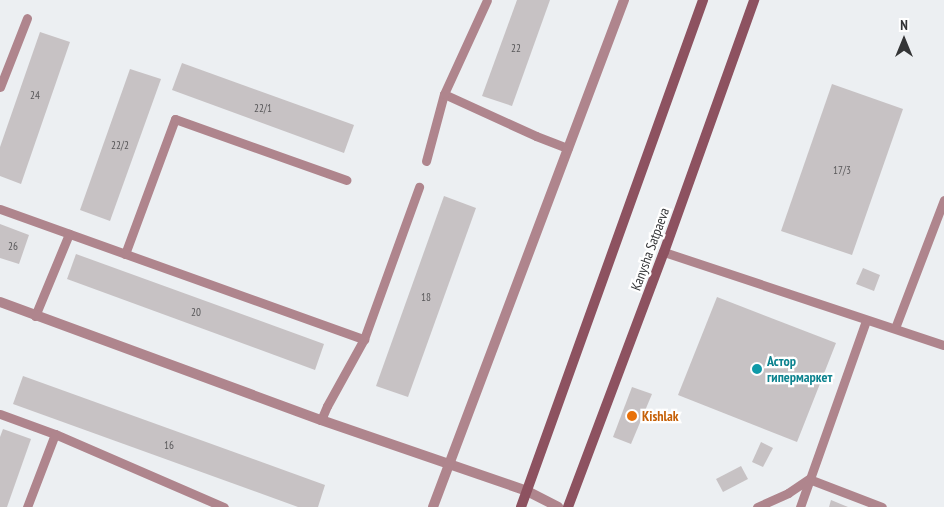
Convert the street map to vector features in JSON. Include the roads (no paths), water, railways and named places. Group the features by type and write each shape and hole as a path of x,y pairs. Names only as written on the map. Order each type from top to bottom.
{"main road":[{"path":"521,507 703,0"},
{"name":"Kanysha Satpaeva","path":"568,507 664,252 754,0"}],"street":[{"path":"433,507 624,0"},
{"path":"0,302 322,420 526,491 558,507"}],"lane":[{"path":"426,161 444,94 487,0"},
{"path":"0,87 28,18"},
{"path":"444,94 536,136 568,148"},
{"path":"125,254 175,119 346,180"},
{"path":"322,420 326,406 364,339 420,187"},
{"path":"895,328 944,200"},
{"path":"0,209 364,339"},
{"path":"35,316 69,234"},
{"path":"664,252 866,321 895,328 944,345"},
{"path":"800,507 866,321"},
{"path":"0,414 55,434 224,507"},
{"path":"27,507 55,434"},
{"path":"757,507 788,493 809,479"},
{"path":"809,479 882,507"}],"place":[{"name":"Астор гипермаркет","path":"757,369"},
{"name":"Kishlak","path":"632,416"}]}
